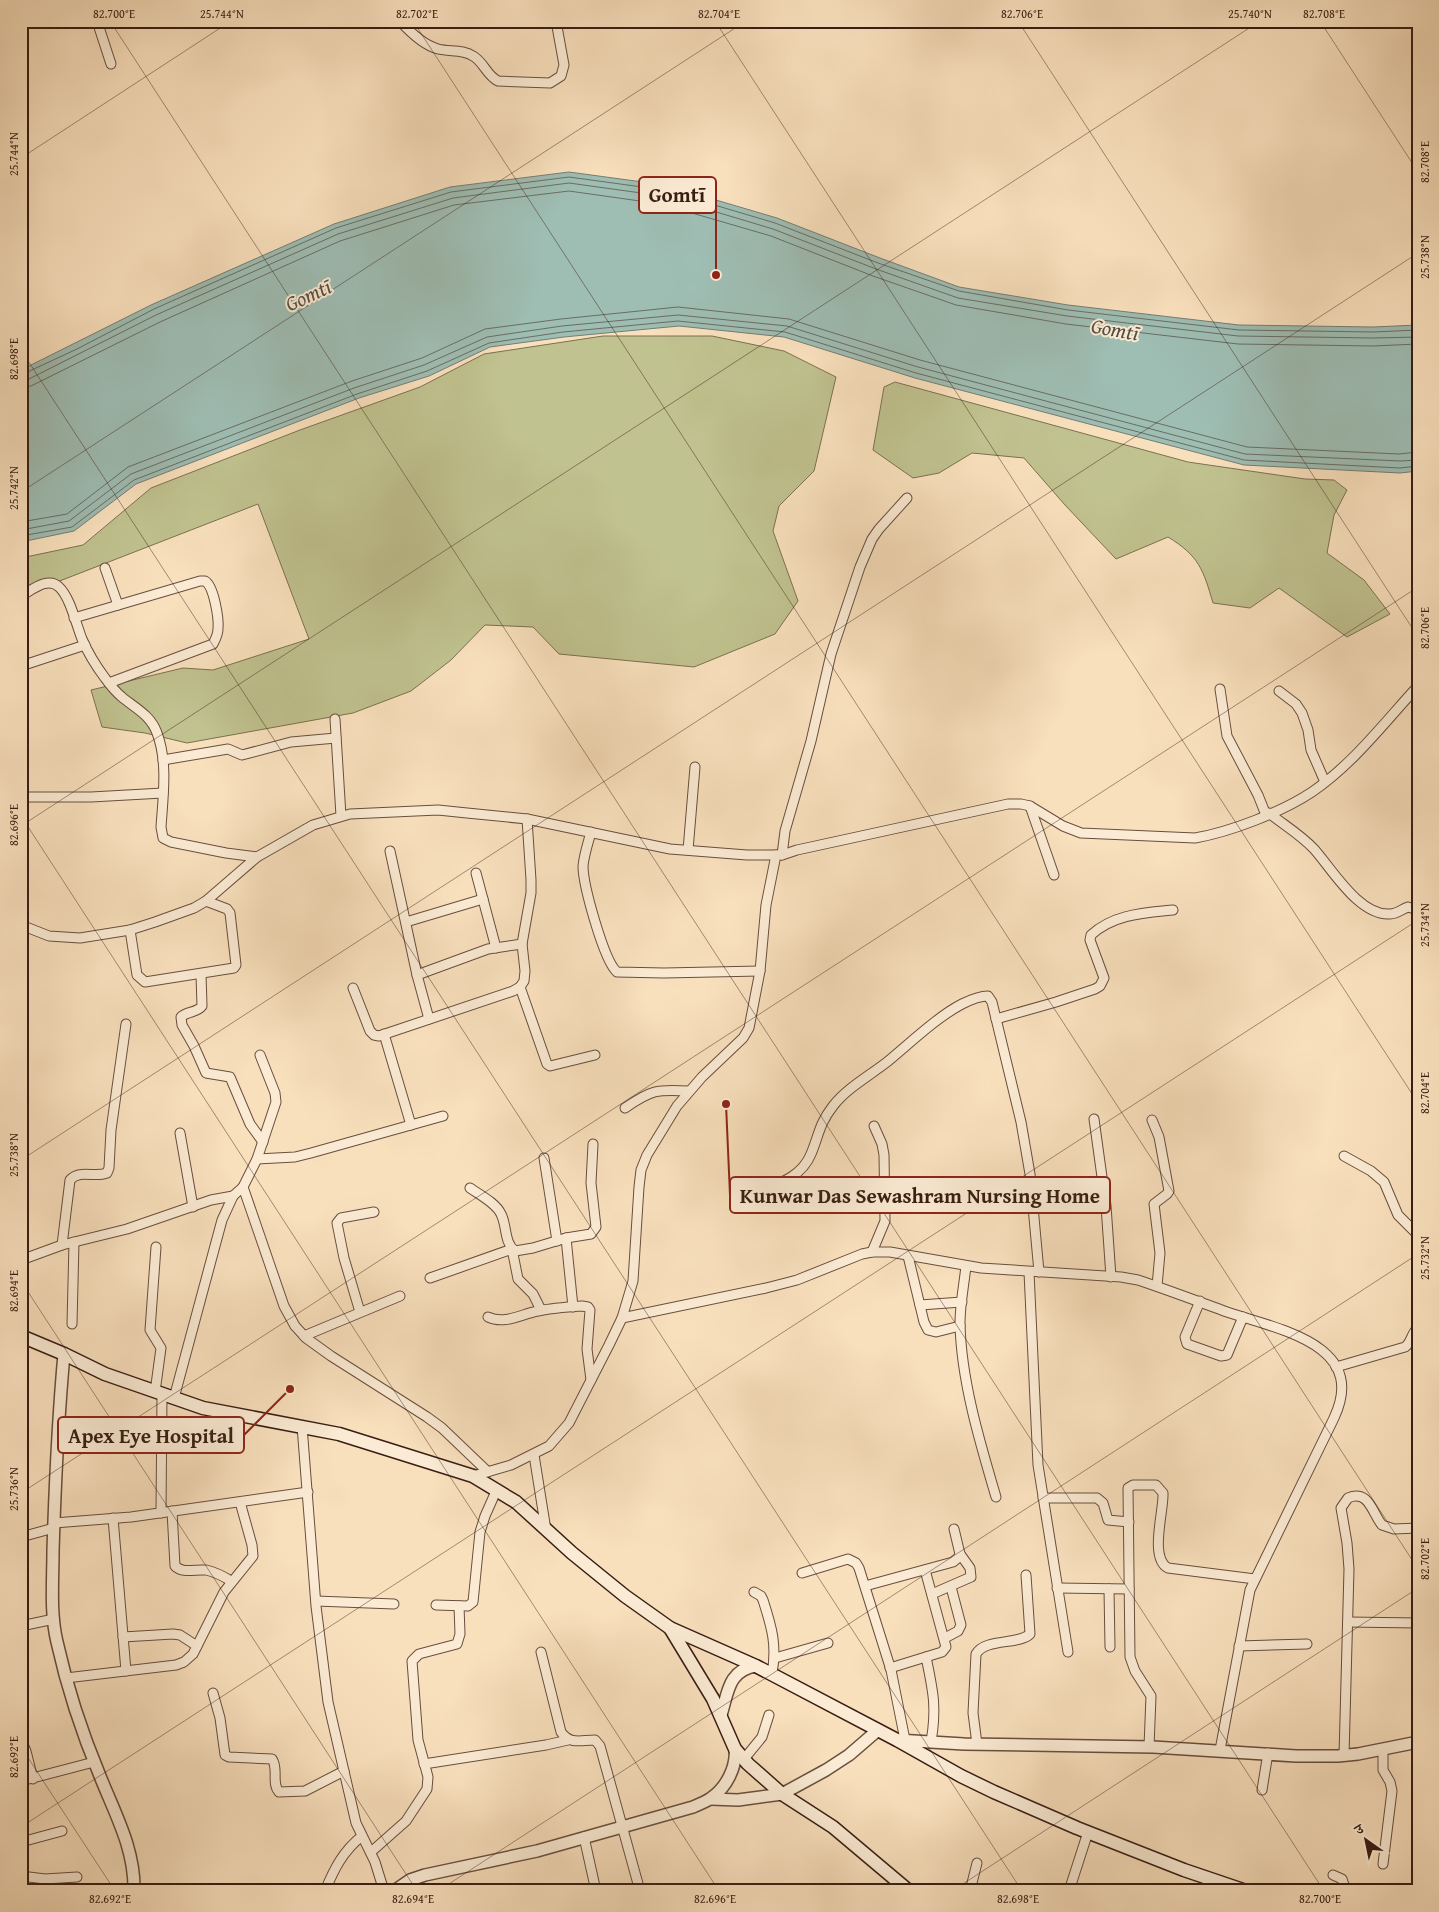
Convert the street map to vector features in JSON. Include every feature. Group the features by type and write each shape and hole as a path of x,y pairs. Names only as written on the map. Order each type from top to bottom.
{"main road":[{"path":"21,1336 64,1354 104,1374 203,1408 339,1434 378,1448 473,1476 516,1502 546,1530 625,1596 670,1628 772,1674 878,1730 901,1740 961,1776 1088,1832 1184,1870 1246,1891"},
{"path":"670,1628 702,1679 735,1749 744,1759 782,1794 833,1827 910,1891"}],"street":[{"path":"97,21 111,64"},
{"path":"400,21 419,39 437,49 473,55 492,78 498,81 550,83 561,76 564,65 556,21"},
{"path":"473,1476 511,1465 549,1446 559,1436 591,1380 622,1318 633,1281 639,1187 647,1155 656,1138 688,1091 727,1055 746,1033 752,1018 760,971 766,905 811,741 831,654 860,567 872,539 879,528 907,498"},
{"path":"105,568 118,605"},
{"path":"74,618 166,590 205,581 210,585 218,619 218,630 213,644 208,648 109,683"},
{"path":"21,596 42,584 51,582 58,586 65,595 92,659 121,697 149,717 161,744 163,838 226,853 257,857"},
{"path":"21,666 85,645"},
{"path":"21,925 49,936 64,938 103,936 130,930 206,902 257,857 313,825 350,814 438,810 527,819 670,849 779,855 1008,804 1030,806 1063,826 1081,833 1145,835 1185,839 1211,835 1267,814 1312,792 1377,732 1418,686"},
{"path":"1220,689 1227,736 1267,814 1312,848 1350,894 1370,908 1387,914 1393,914 1408,907 1418,910"},
{"path":"1279,691 1296,704 1302,713 1308,730 1311,750 1324,782"},
{"path":"335,719 342,816"},
{"path":"162,760 228,748 242,755 291,742 336,738"},
{"path":"688,850 695,767"},
{"path":"21,797 91,797 163,793"},
{"path":"1030,806 1054,875"},
{"path":"353,988 370,1031 374,1035 384,1034 520,987 524,981 525,971 522,944 531,894 527,819"},
{"path":"591,832 584,858 585,884 594,920 610,962 618,972 760,971"},
{"path":"390,851 417,975 429,1019"},
{"path":"476,873 496,948"},
{"path":"406,922 483,899"},
{"path":"130,930 137,975 145,982 232,969 236,965 230,913 227,909 206,902"},
{"path":"996,1019 1056,1002 1100,986 1104,978 1090,940 1091,935 1104,926 1130,915 1173,910"},
{"path":"417,975 496,948 522,944"},
{"path":"201,974 202,1006 200,1009 184,1014 181,1017 182,1025 206,1073 230,1077 250,1124 263,1142"},
{"path":"520,987 547,1064 550,1066 596,1056"},
{"path":"760,1191 785,1182 800,1171 812,1154 822,1123 835,1104 948,1013 973,999 988,996 992,1002 1021,1122 1030,1174 1039,1272"},
{"path":"62,1245 70,1180 79,1174 102,1174 107,1172 109,1168 126,1024"},
{"path":"384,1034 411,1125"},
{"path":"164,1395 222,1220 233,1196 243,1187 257,1159 276,1102 275,1093 260,1055"},
{"path":"624,1108 642,1096 658,1090 688,1091"},
{"path":"257,1159 296,1157 443,1116"},
{"path":"1094,1119 1106,1206 1111,1277"},
{"path":"1152,1120 1159,1137 1169,1191 1154,1204 1160,1253 1157,1286"},
{"path":"872,1252 885,1221 884,1155 882,1144 874,1126"},
{"path":"180,1133 193,1206"},
{"path":"430,1278 512,1249 518,1252 591,1234 595,1230 591,1183 593,1144"},
{"path":"1344,1156 1371,1171 1384,1182 1398,1215 1418,1235"},
{"path":"544,1158 562,1240 572,1307"},
{"path":"243,1187 284,1306 289,1318 304,1336 330,1356 442,1428 488,1472"},
{"path":"470,1188 499,1210 512,1249 518,1279 533,1294 541,1310"},
{"path":"21,1260 62,1245 127,1229 211,1200 233,1196"},
{"path":"360,1312 344,1258 337,1223 341,1218 374,1212"},
{"path":"72,1324 74,1242"},
{"path":"156,1247 150,1330 161,1348 164,1395 161,1513"},
{"path":"622,1318 766,1288 797,1280 862,1254 890,1252 966,1266 1138,1280 1295,1334 1316,1344 1325,1352 1336,1367 1343,1387 1340,1406 1255,1579 1247,1603 1220,1750"},
{"path":"908,1256 924,1322 928,1330 931,1332 960,1326"},
{"path":"966,1266 960,1326 964,1363 975,1422 996,1497"},
{"path":"1030,1272 1038,1465 1068,1652"},
{"path":"304,1336 400,1296"},
{"path":"920,1305 962,1302"},
{"path":"1200,1302 1185,1337 1187,1344 1221,1356 1227,1355 1243,1317"},
{"path":"488,1317 494,1320 504,1320 541,1310 586,1306 590,1310 587,1349 591,1380"},
{"path":"1336,1367 1405,1347 1414,1331 1418,1328"},
{"path":"64,1354 57,1434 54,1525 54,1619 56,1640 66,1678 94,1762 130,1851 135,1874 134,1891"},
{"path":"302,1426 316,1601 328,1702 352,1810 362,1836 371,1852 384,1891"},
{"path":"534,1454 546,1530"},
{"path":"1149,1747 1151,1696 1135,1671 1130,1657 1128,1488 1133,1485 1156,1485 1163,1493 1158,1540 1160,1563 1163,1566 1255,1579"},
{"path":"436,1605 468,1606 473,1602 480,1532 497,1489"},
{"path":"21,1537 54,1525 172,1512 308,1492"},
{"path":"1344,1756 1348,1554 1341,1508 1345,1501 1358,1496 1367,1499 1378,1521 1387,1528 1418,1528"},
{"path":"1043,1498 1097,1498 1101,1500 1105,1507 1105,1516 1108,1520 1129,1522"},
{"path":"66,1678 176,1665 190,1658 224,1592 253,1556 252,1545 240,1502"},
{"path":"172,1512 175,1566 182,1571 206,1570 218,1573 231,1581"},
{"path":"113,1518 126,1671"},
{"path":"932,1594 971,1577 968,1564 960,1554 954,1529"},
{"path":"865,1586 953,1562 960,1554"},
{"path":"802,1573 848,1559 856,1563 859,1568 890,1668 901,1740 977,1744 1149,1747 1296,1756 1344,1756 1418,1742"},
{"path":"890,1668 945,1650 945,1638 925,1570"},
{"path":"977,1744 973,1713 976,1654 982,1648 1003,1641 1026,1638 1030,1634 1026,1575"},
{"path":"945,1638 958,1631 961,1625 951,1587"},
{"path":"1057,1588 1129,1589"},
{"path":"1109,1589 1110,1648"},
{"path":"754,1592 763,1600 774,1635 775,1658 772,1674"},
{"path":"316,1601 394,1604"},
{"path":"371,1852 406,1820 428,1789 418,1740 412,1661 419,1654 456,1644 460,1634 459,1606"},
{"path":"21,1626 54,1619"},
{"path":"1348,1622 1418,1623"},
{"path":"123,1637 173,1634 180,1635 197,1646"},
{"path":"775,1658 828,1643"},
{"path":"1239,1646 1307,1644"},
{"path":"541,1652 558,1724 561,1732 568,1740"},
{"path":"926,1657 936,1713 931,1742"},
{"path":"720,1715 727,1696 728,1687 734,1676 750,1667 756,1666"},
{"path":"214,1693 220,1718 225,1755 229,1757 272,1760 275,1764 275,1787 279,1792 305,1791 344,1771"},
{"path":"744,1759 762,1737 769,1715"},
{"path":"711,1799 738,1800 782,1794 849,1755 878,1730"},
{"path":"21,1740 26,1751 32,1779"},
{"path":"424,1764 568,1740 595,1740 598,1742 640,1891"},
{"path":"394,1891 410,1880 425,1875 538,1851 693,1807 711,1799 725,1785 732,1772 736,1756 735,1749"},
{"path":"1383,1750 1383,1770 1392,1790 1383,1864"},
{"path":"1262,1790 1268,1754"},
{"path":"21,1781 94,1762"},
{"path":"21,1842 62,1831"},
{"path":"1069,1891 1088,1832"},
{"path":"325,1891 339,1860 353,1843 362,1836"},
{"path":"584,1837 596,1891"},
{"path":"970,1891 977,1863"},
{"path":"1333,1875 1342,1879 1343,1891"},
{"path":"21,1876 38,1879 76,1877"}],"green space":[{"path":"603,336 712,336 784,351 836,377 814,471 779,506 773,531 798,601 775,634 694,667 559,654 533,627 485,625 451,660 411,691 353,713 187,743 145,733 102,727 91,690 183,668 213,670 309,639 258,504 21,596 21,558 83,545 151,488 300,430 420,387 484,354"},
{"path":"895,382 1188,462 1305,479 1334,480 1347,490 1334,515 1327,553 1364,580 1390,614 1347,637 1279,588 1250,608 1213,603 1203,572 1193,557 1178,544 1168,537 1116,559 1024,458 972,453 939,473 913,478 873,450 884,387"}],"water":[{"path":"569,172 665,185 777,218 959,287 1068,305 1239,325 1373,327 1418,325 1418,471 1400,473 1244,465 915,378 784,337 679,326 564,337 490,347 429,376 359,398 136,484 74,531 21,542 21,370 151,305 334,224 450,187"}],"place":[{"name":"Gomtī","path":"716,275"},
{"name":"Kunwar Das Sewashram Nursing Home","path":"726,1104"},
{"name":"Apex Eye Hospital","path":"290,1389"}]}
